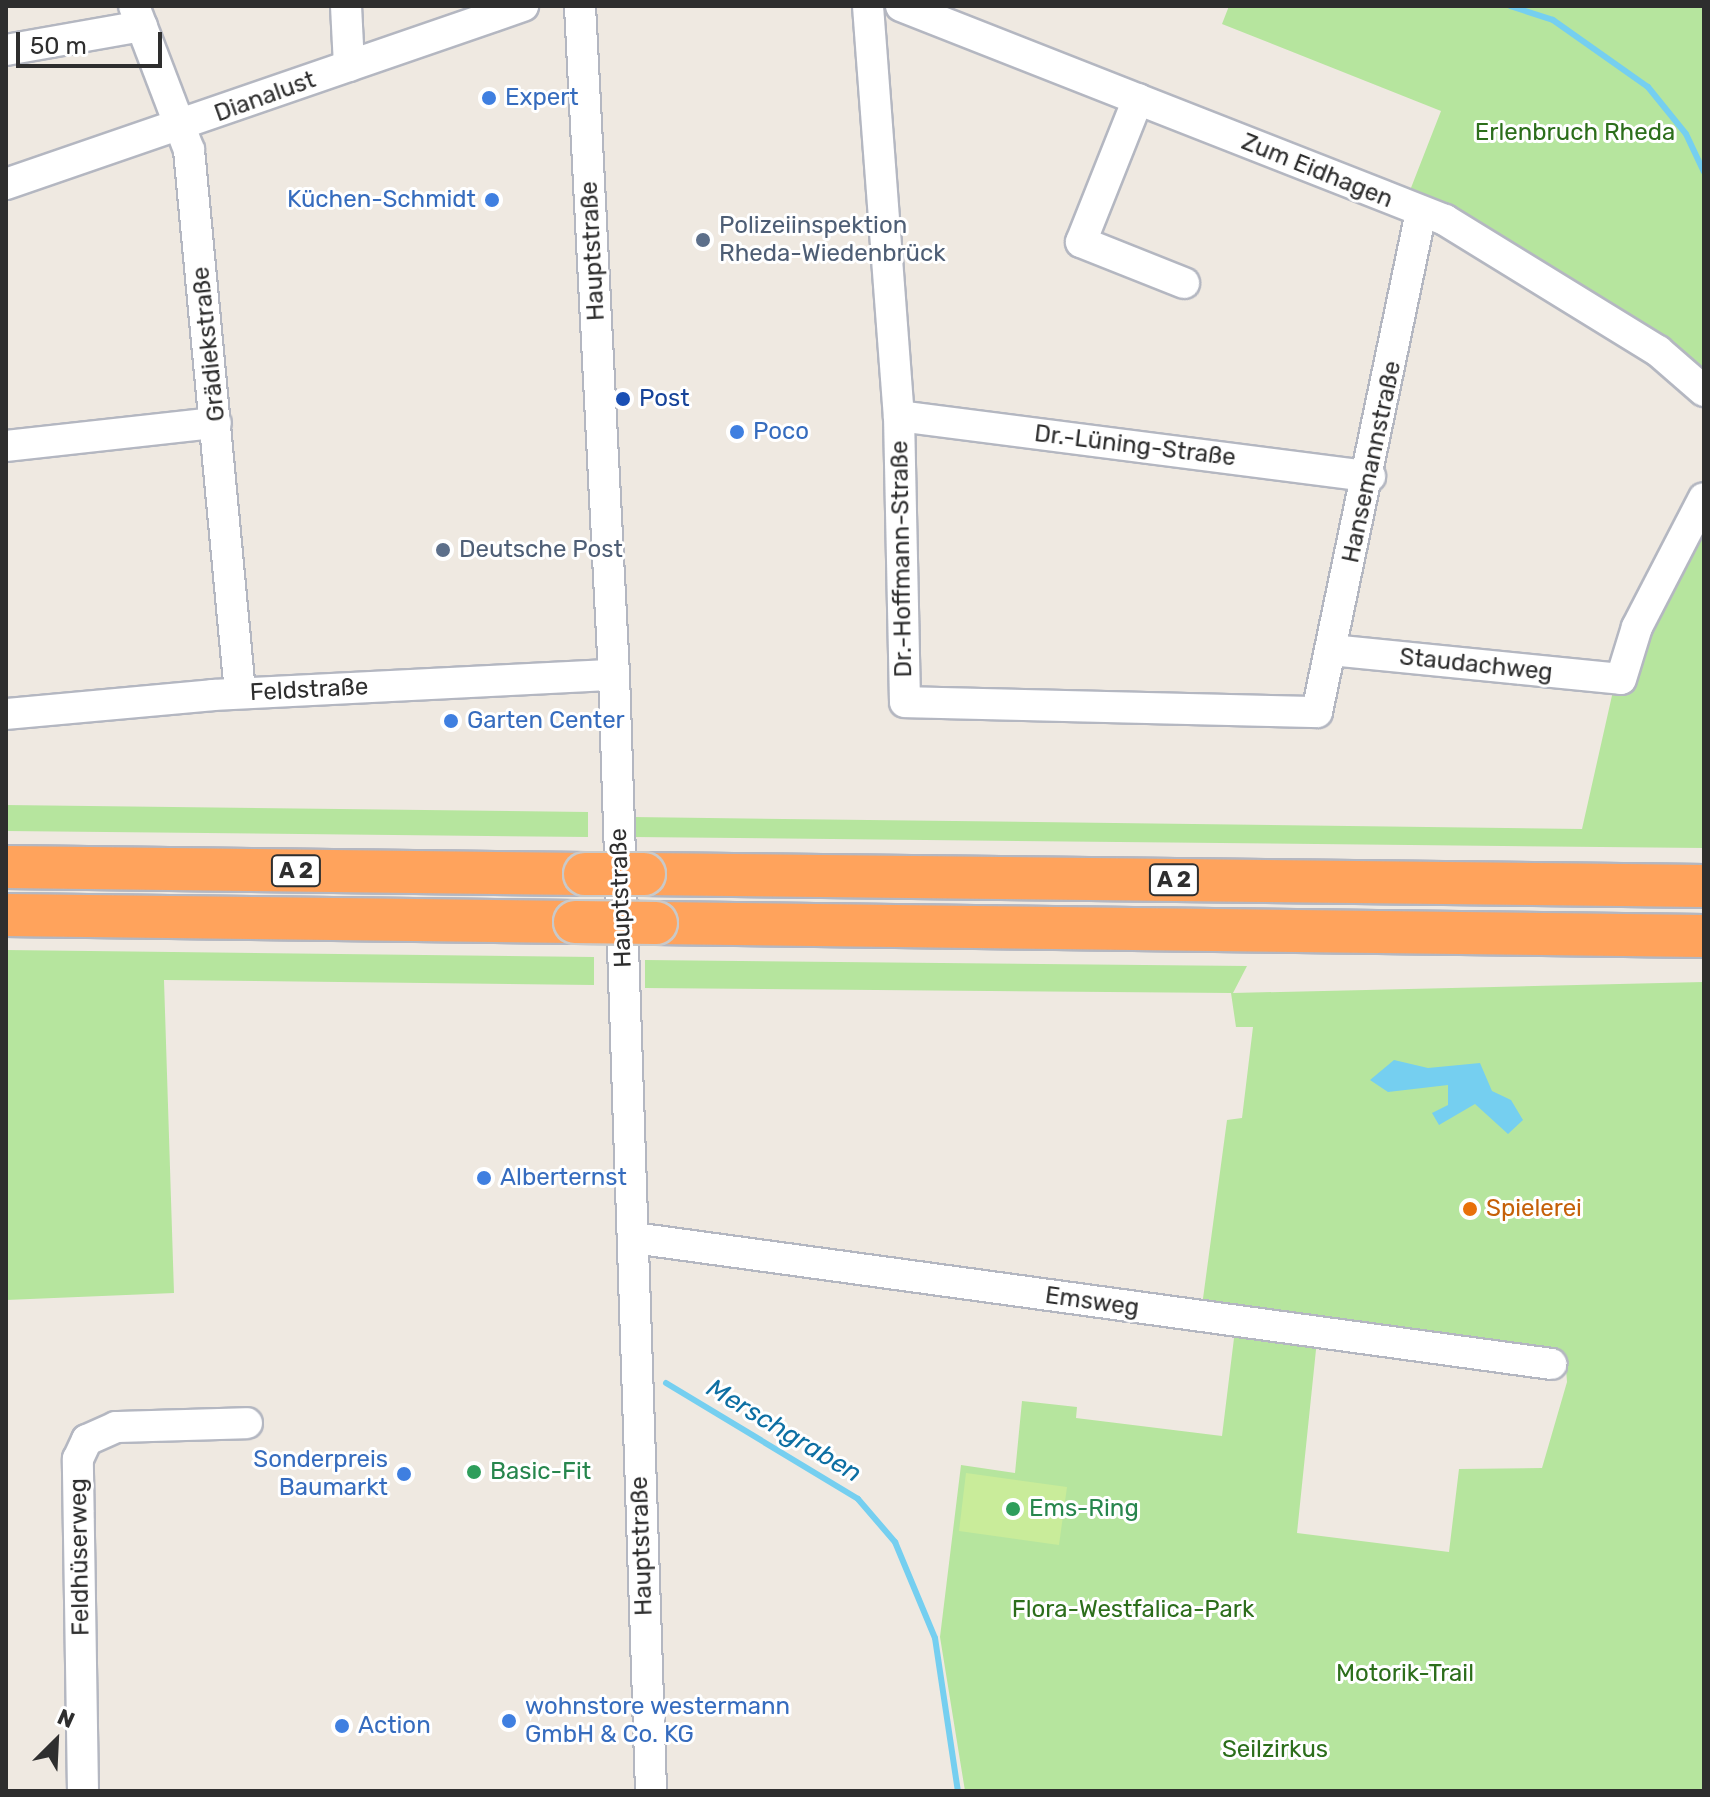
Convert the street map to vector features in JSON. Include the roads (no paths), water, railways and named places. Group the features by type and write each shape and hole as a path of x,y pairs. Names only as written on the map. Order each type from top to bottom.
{"highway":[{"name":"A 2","path":"6,867 1704,886"},
{"name":"A 2","path":"6,915 1704,936"}],"street":[{"path":"346,6 349,66"},
{"name":"Dianalust","path":"6,184 181,129 349,66 523,6"},
{"name":"Hauptstraße","path":"580,6 614,675 651,1791"},
{"name":"Dr.-Hoffmann-Straße","path":"868,6 899,416 905,702 1317,712"},
{"name":"Zum Eidhagen","path":"901,6 954,16 1138,99 1421,212 1658,351 1704,391"},
{"path":"6,50 138,16"},
{"name":"Grädiekstraße","path":"138,16 181,129 216,423 240,693"},
{"path":"1138,99 1081,242 1184,283"},
{"name":"Hansemannstraße","path":"1317,712 1370,476 1421,212"},
{"name":"Dr.-Lüning-Straße","path":"899,416 1370,476"},
{"path":"6,446 216,423"},
{"name":"Staudachweg","path":"1331,650 1621,679 1637,627 1704,498"},
{"name":"Feldstraße","path":"6,714 240,693 614,675"},
{"name":"Emsweg","path":"634,1238 1551,1364"},
{"name":"Feldhüserweg","path":"83,1791 78,1459 87,1440 116,1427 247,1423"}],"water":[{"path":"1394,1060 1428,1068 1480,1063 1492,1091 1511,1100 1523,1120 1508,1134 1475,1104 1439,1125 1432,1113 1448,1105 1448,1085 1388,1092 1370,1080"}],"waterway":[{"path":"1510,6 1553,20 1648,87 1686,134 1704,172"},
{"name":"Merschgraben","path":"666,1383 858,1499 895,1542 935,1638 958,1791"}],"place":[{"name":"Expert","path":"489,98"},
{"name":"Küchen-Schmidt","path":"492,200"},
{"name":"Polizeiinspektion Rheda-Wiedenbrück","path":"703,240"},
{"name":"Post","path":"623,399"},
{"name":"Poco","path":"737,432"},
{"name":"Deutsche Post","path":"443,550"},
{"name":"Garten Center","path":"451,721"},
{"name":"Alberternst","path":"484,1178"},
{"name":"Spielerei","path":"1470,1209"},
{"name":"Basic-Fit","path":"474,1472"},
{"name":"Sonderpreis Baumarkt","path":"404,1474"},
{"name":"Ems-Ring","path":"1013,1509"},
{"name":"wohnstore westermann GmbH & Co. KG","path":"509,1721"},
{"name":"Action","path":"342,1726"}],"park label":[{"name":"Erlenbruch Rheda","path":"1575,133"},
{"name":"Flora-Westfalica-Park","path":"1133,1610"},
{"name":"Motorik-Trail","path":"1405,1674"},
{"name":"Seilzirkus","path":"1275,1750"}]}
